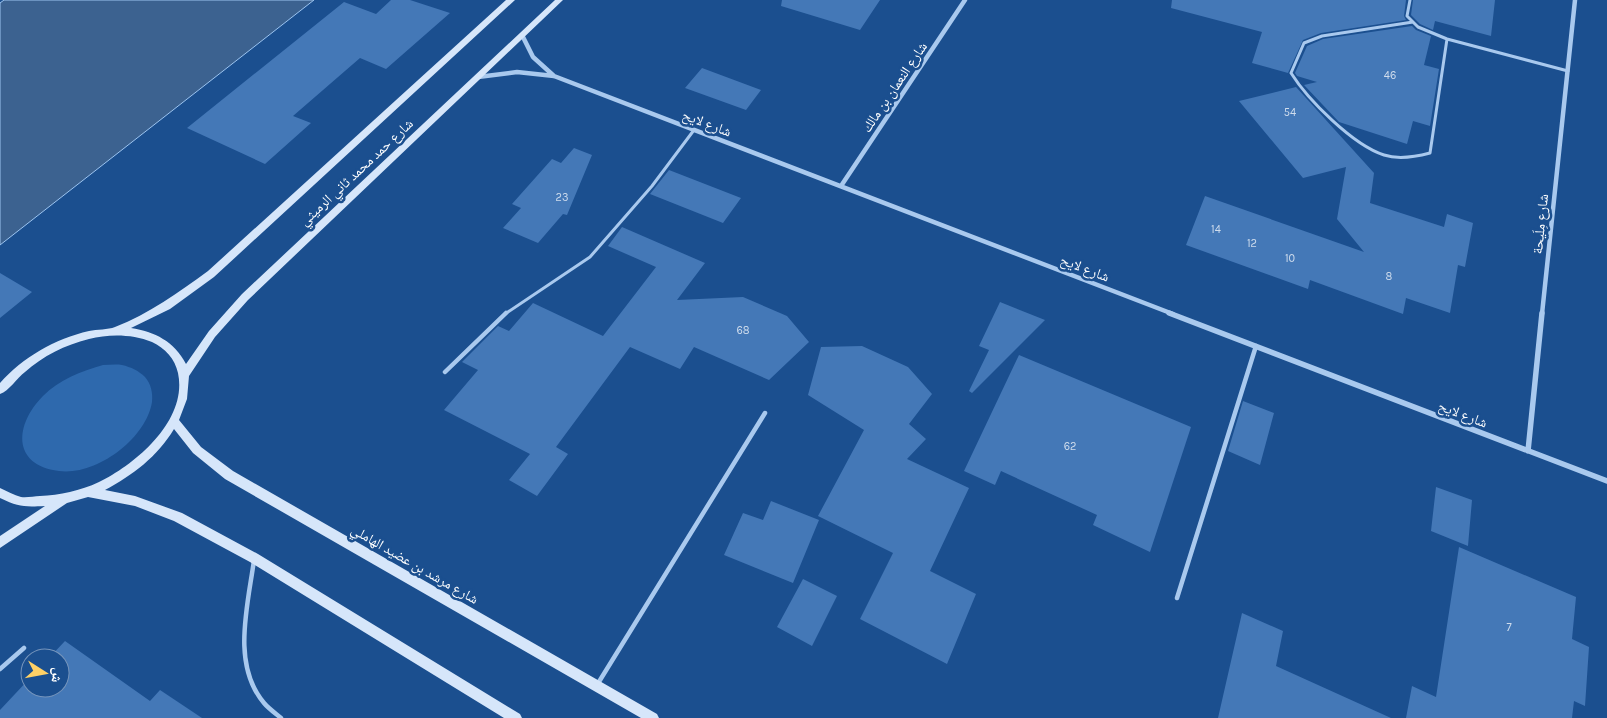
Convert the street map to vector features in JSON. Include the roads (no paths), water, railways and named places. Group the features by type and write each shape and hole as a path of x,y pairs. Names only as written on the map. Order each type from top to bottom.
{"street":[{"name":"شارع حمد محمد ثاني الرميثي","path":"118,330 167,306 211,274 511,0"},
{"name":"شارع حمد محمد ثاني الرميثي","path":"184,375 212,334 245,297 559,0"},
{"name":"شارع النعمان بن مالك","path":"840,186 965,0"},
{"name":"شارع مِلَيحة","path":"1528,451 1575,0"},
{"name":"شارع لايح","path":"522,35 533,57 554,76"},
{"name":"شارع لايح","path":"478,77 517,72 554,76 1607,481"},
{"path":"0,390 25,366 47,351 70,340 95,333 118,330 138,332 156,337 170,346 179,359 184,375 183,397 174,420 153,449 124,474 89,492 64,500 22,502 0,493"},
{"name":"شارع مرشد بن عضيد الهاملي","path":"174,420 198,450 229,474 653,718"},
{"path":"89,492 135,501 178,516 254,558 516,718"},
{"path":"0,543 64,500"}],"lane":[{"path":"1410,0 1407,16 1418,27 1448,39 1568,71"},
{"path":"1412,22 1322,36 1304,43 1291,73 1298,86 1355,141 1370,149 1394,158 1413,159 1430,153 1448,39"},
{"path":"445,372 509,310 590,257 647,193 694,130"},
{"path":"1177,598 1256,346"},
{"path":"597,685 765,413"},
{"path":"254,558 244,644 245,663 250,681 258,697 270,711 280,718"},
{"path":"0,669 20,652"}]}
